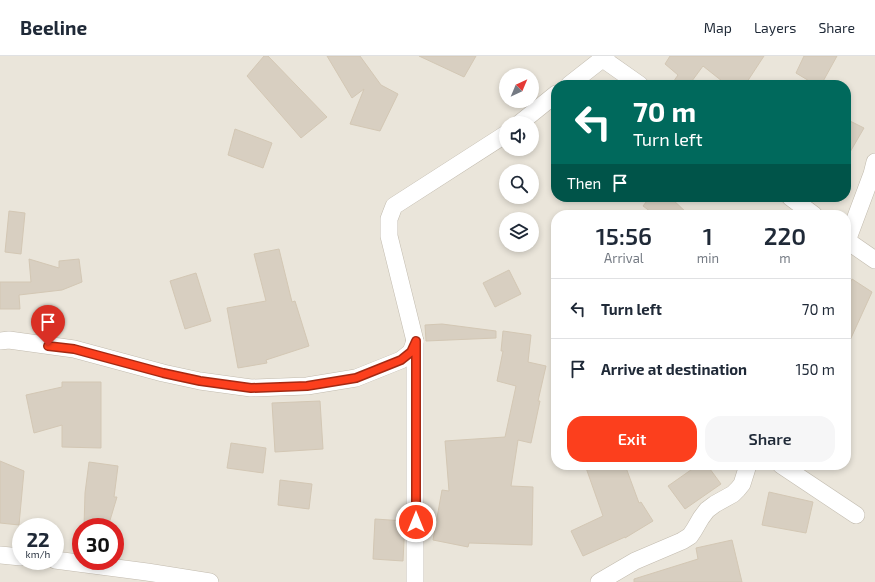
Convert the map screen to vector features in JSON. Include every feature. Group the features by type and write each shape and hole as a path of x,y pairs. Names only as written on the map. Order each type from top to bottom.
{"street":[{"path":"575,80 604,58 633,80"},
{"path":"529,116 551,98"},
{"path":"416,582 416,341 388,236 389,219 394,206 499,138"},
{"path":"851,229 875,162"},
{"path":"797,202 807,210"},
{"path":"851,243 875,260"},
{"path":"0,341 9,340 74,349 163,373 200,381 251,388 307,386 356,378 401,360 411,352 416,341"},
{"path":"599,582 635,561 682,541 690,536 707,510 733,494 738,489 742,484 746,470"},
{"path":"788,470 856,515"},
{"path":"0,555 12,556"},
{"path":"64,561 210,582"}],"shaded area":[{"path":"0,56 875,56 875,582 0,582"}],"building":[{"path":"264,56 268,56 327,117 301,138 247,76"},
{"path":"327,56 360,56 381,85 398,94 380,131 350,124 364,89 352,98"},
{"path":"419,56 476,56 464,77"},
{"path":"670,56 764,56 748,80 721,80 703,66 693,80 674,80 678,75 665,64"},
{"path":"804,56 837,56 824,80 808,80 796,73"},
{"path":"851,122 864,128 851,150"},
{"path":"235,129 272,143 263,168 228,155"},
{"path":"646,202 675,202 684,210 648,210 643,206"},
{"path":"9,211 25,213 21,254 5,252"},
{"path":"279,249 292,302 295,301 309,346 266,360 267,363 238,368 227,308 266,301 254,254"},
{"path":"29,259 59,268 59,261 79,259 82,282 62,290 19,295 20,309 0,309 0,282 31,282"},
{"path":"509,270 521,294 495,307 483,283"},
{"path":"196,273 211,321 185,329 170,281"},
{"path":"852,279 872,292 851,338"},
{"path":"442,324 496,331 496,338 426,341 425,325"},
{"path":"503,331 531,335 528,362 546,366 531,443 518,440 511,486 533,487 532,545 469,543 468,547 433,540 442,490 449,491 445,441 505,437 516,386 497,381 503,351 501,351"},
{"path":"62,382 101,382 101,448 62,447 62,425 34,433 26,395 62,387"},
{"path":"320,401 323,449 275,452 272,403"},
{"path":"231,443 266,448 263,473 227,468"},
{"path":"0,461 24,471 20,518 12,518 12,524 0,523"},
{"path":"89,462 118,466 114,497 117,497 111,518 84,518 85,493"},
{"path":"587,470 627,470 639,503 641,502 653,521 625,538 583,556 571,531 603,516"},
{"path":"691,470 711,470 721,484 685,509 668,486"},
{"path":"280,480 312,484 309,509 278,505"},
{"path":"769,492 813,502 806,533 762,525"},
{"path":"375,519 405,521 403,561 373,559"},
{"path":"732,540 742,582 634,582 634,579 698,559 696,548"}],"route":[{"path":"48,346 74,349 163,373 200,381 251,388 307,386 356,378 401,360 411,352 416,341 416,522"}]}
